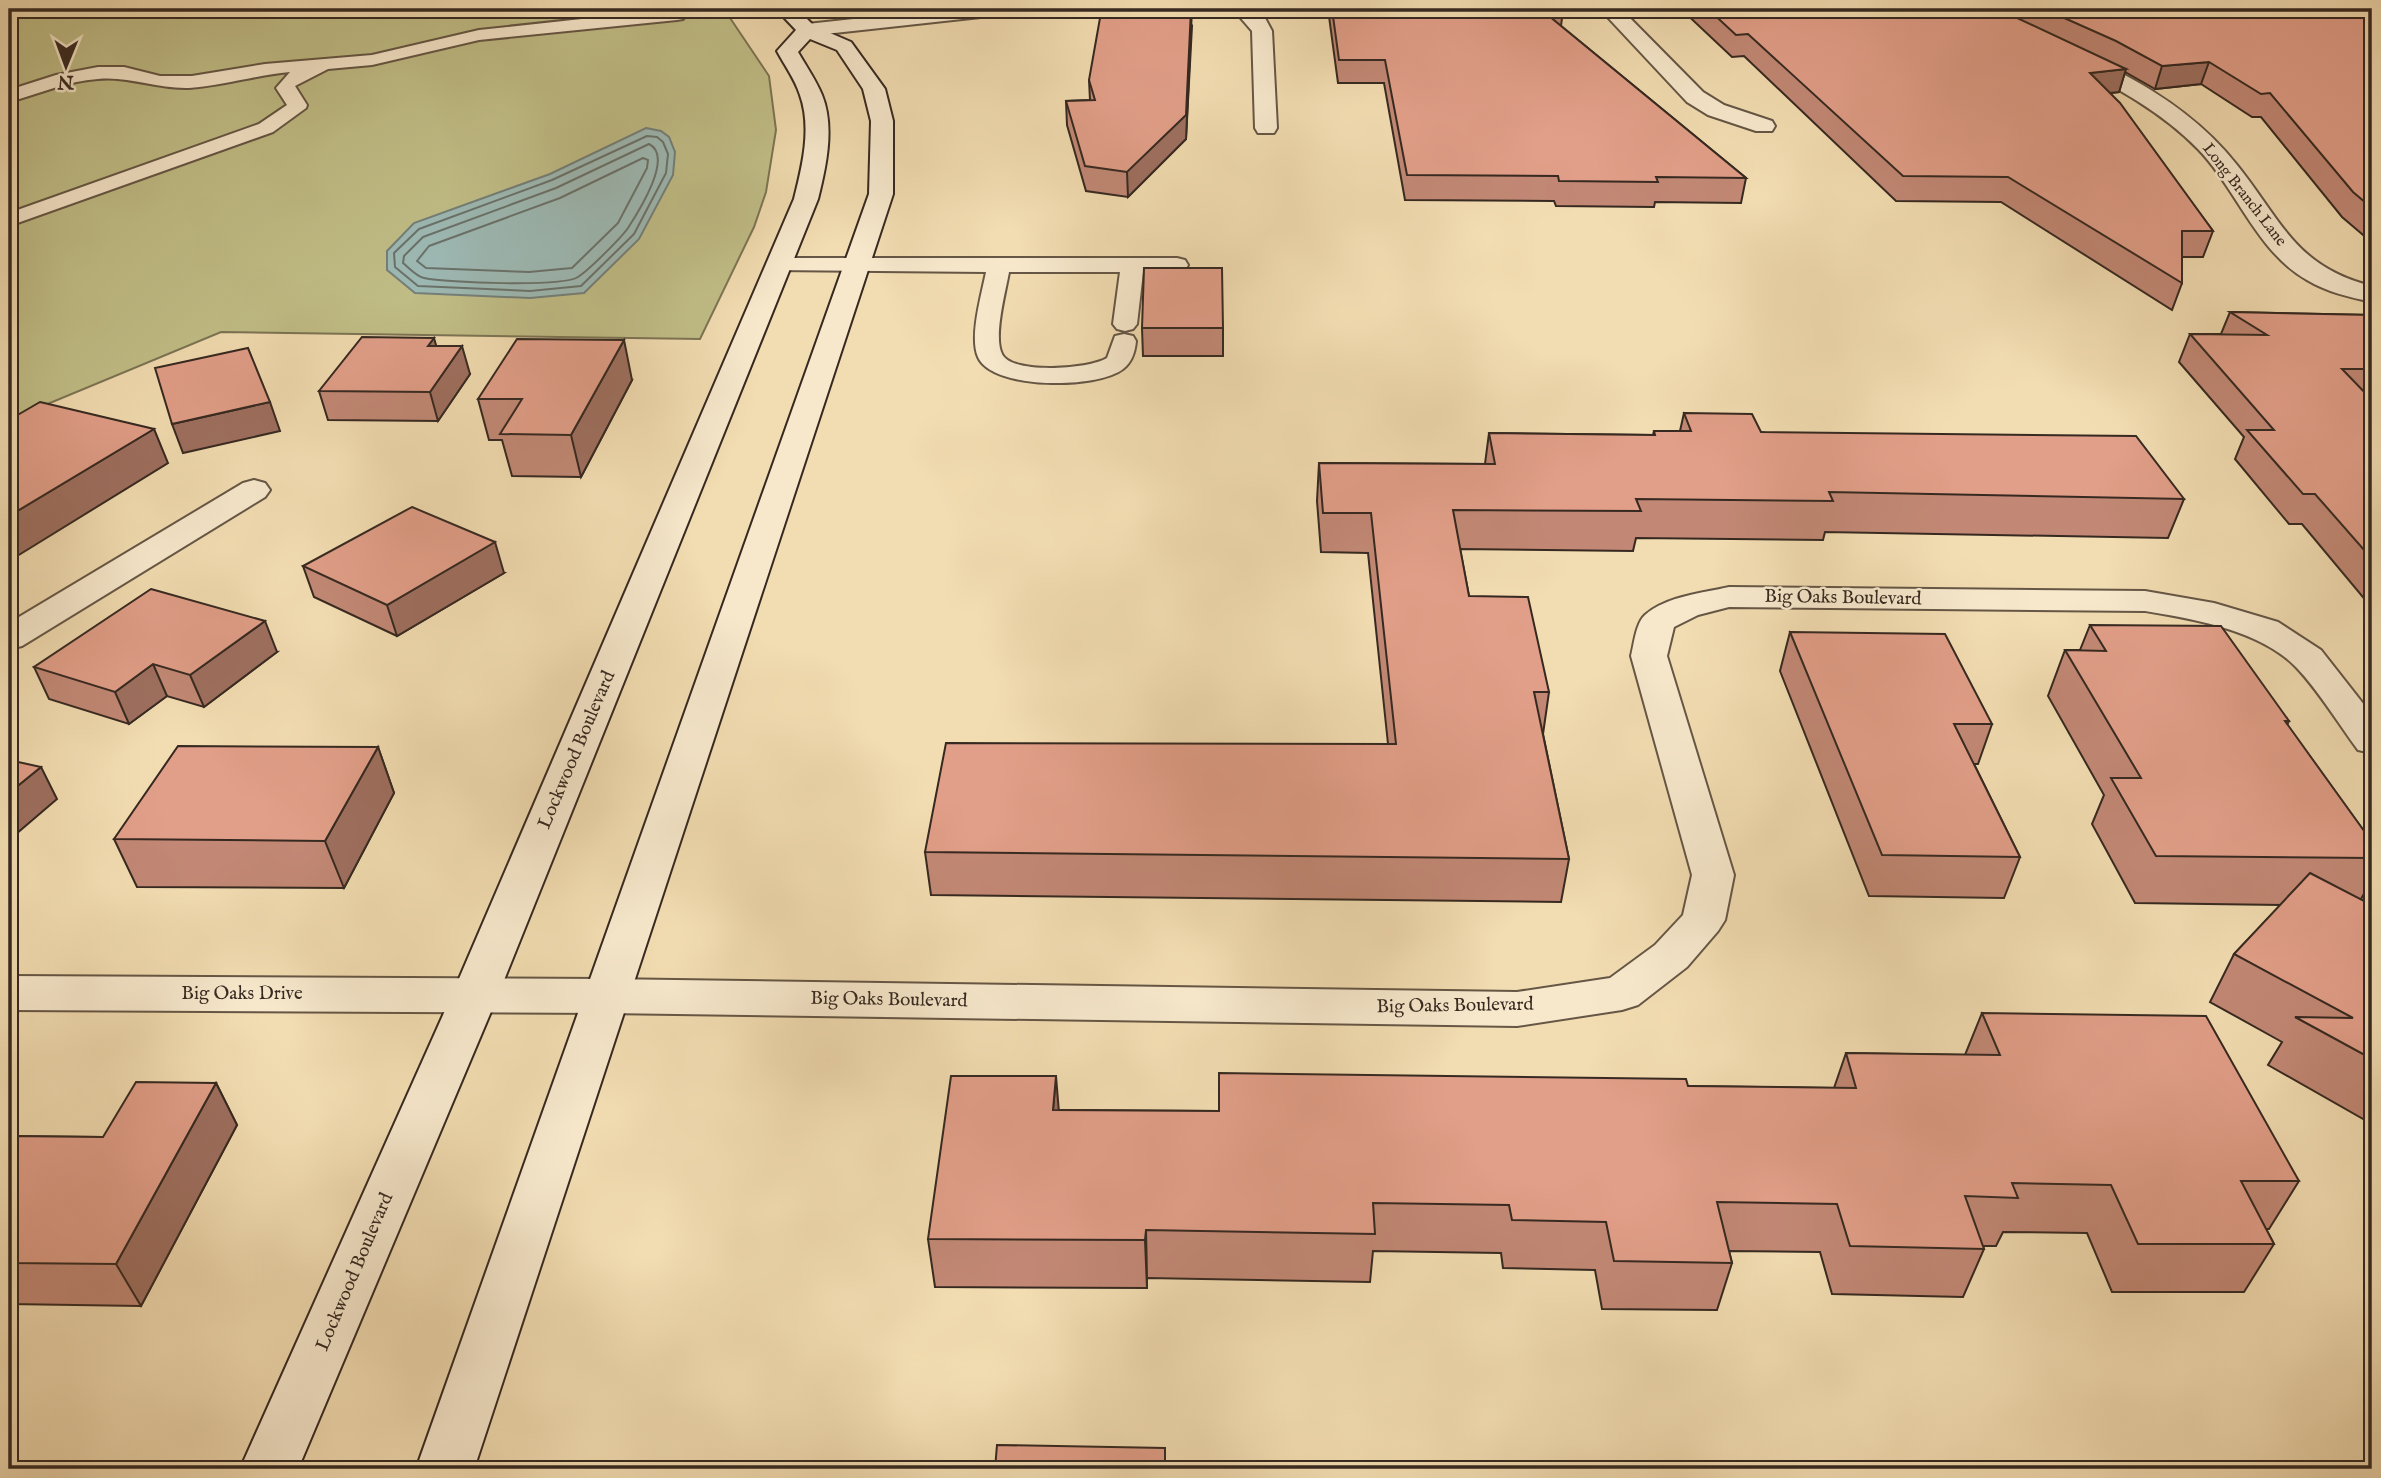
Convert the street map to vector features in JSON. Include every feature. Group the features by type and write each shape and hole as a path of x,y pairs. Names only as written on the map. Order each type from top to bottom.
{"street":[{"path":"797,19 999,9"},
{"path":"1243,9 1258,22 1262,31 1266,128"},
{"path":"1610,9 1695,97 1716,110 1764,126"},
{"path":"446,1469 881,194 882,121 874,89 844,46 797,19"},
{"name":"Lockwood Boulevard","path":"269,1469 475,995 807,198 815,164 816,130 812,98 787,51 797,19"},
{"name":"Long Branch Lane","path":"2055,50 2141,91 2174,114 2210,148 2293,260 2316,277 2355,292 2372,294"},
{"path":"9,638 254,490"},
{"name":"Big Oaks Boulevard","path":"475,995 1517,1009 1622,993 1671,956 1703,920 1713,875 1649,656 1658,622 1686,607 1729,597 2146,601 2202,610 2265,630 2308,658 2372,741"},
{"name":"Big Oaks Drive","path":"9,993 475,995"}],"lane":[{"path":"9,96 63,79 99,74 124,73 160,82 182,82 265,69 342,64 384,58 461,38 664,17 677,15 683,9"},
{"path":"9,220 154,166 253,134 296,108 297,104 285,88 291,80 308,72 342,64"},
{"path":"779,265 1177,265"},
{"path":"999,265 988,337 989,355 995,363 1011,370 1043,375 1087,373 1111,367 1124,352 1132,265"}],"shaded area":[{"path":"9,9 724,9 769,76 776,130 766,192 754,227 700,339 221,332 9,420"}],"water":[{"path":"646,128 661,131 669,137 675,152 673,175 639,239 584,293 530,298 415,293 387,270 387,251 414,223 550,174"}],"building":[{"path":"1126,9 1191,9 1186,115 1127,172 1085,166 1066,101 1095,100 1089,80 1100,18 1125,18"},
{"path":"1332,9 1562,9 1543,11 1746,178 1656,177 1658,182 1559,181 1558,176 1407,175 1385,60 1339,60"},
{"path":"1708,9 1998,9 2126,69 2090,73 2120,103 2213,231 2182,231 2182,283 2008,177 1903,176 1748,34 1736,35"},
{"path":"2044,9 2372,9 2372,208 2353,192 2270,93 2261,94 2209,62 2162,66 2116,41"},
{"path":"1144,268 1222,268 1223,328 1142,328"},
{"path":"2230,312 2372,315 2372,369 2342,369 2372,400 2372,559 2315,494 2303,494 2247,430 2274,430 2190,334 2267,335"},
{"path":"362,337 434,338 428,346 462,346 430,392 319,391"},
{"path":"517,339 624,340 571,435 500,434 522,399 478,399"},
{"path":"248,348 270,402 172,424 155,368"},
{"path":"40,402 154,429 9,516 9,420"},
{"path":"1684,413 1752,414 1761,432 2136,436 2184,499 1829,492 1833,501 1636,499 1641,511 1453,510 1469,596 1528,597 1549,692 1534,692 1569,859 925,852 946,743 1396,744 1371,513 1323,513 1319,463 1495,464 1489,433 1655,435 1654,431 1691,431"},
{"path":"412,507 495,542 387,605 303,566"},
{"path":"151,589 265,621 190,675 153,664 115,692 34,667"},
{"path":"2090,625 2221,626 2372,842 2372,858 2156,856 2111,778 2141,778 2065,650 2106,651"},
{"path":"1790,632 1945,634 1992,724 1954,724 2020,857 1882,855"},
{"path":"178,746 378,747 325,841 114,839"},
{"path":"9,760 41,767 9,793"},
{"path":"2310,873 2372,905 2372,1059 2295,1017 2353,1018 2234,954"},
{"path":"1982,1013 2206,1016 2299,1181 2241,1181 2274,1244 2138,1244 2111,1185 2012,1183 2018,1198 1965,1196 1984,1249 1850,1246 1837,1204 1717,1202 1732,1263 1614,1261 1606,1222 1512,1220 1509,1205 1373,1203 1375,1234 1146,1230 1145,1240 928,1239 951,1076 1056,1076 1053,1110 1219,1111 1219,1073 1686,1079 1688,1086 1856,1088 1846,1053 2000,1055"},
{"path":"136,1082 216,1083 116,1264 9,1263 9,1136 103,1137"},
{"path":"997,1445 1165,1448 1165,1469 995,1469"},
{"path":"1408,1468 1476,1469 1408,1469"}]}
